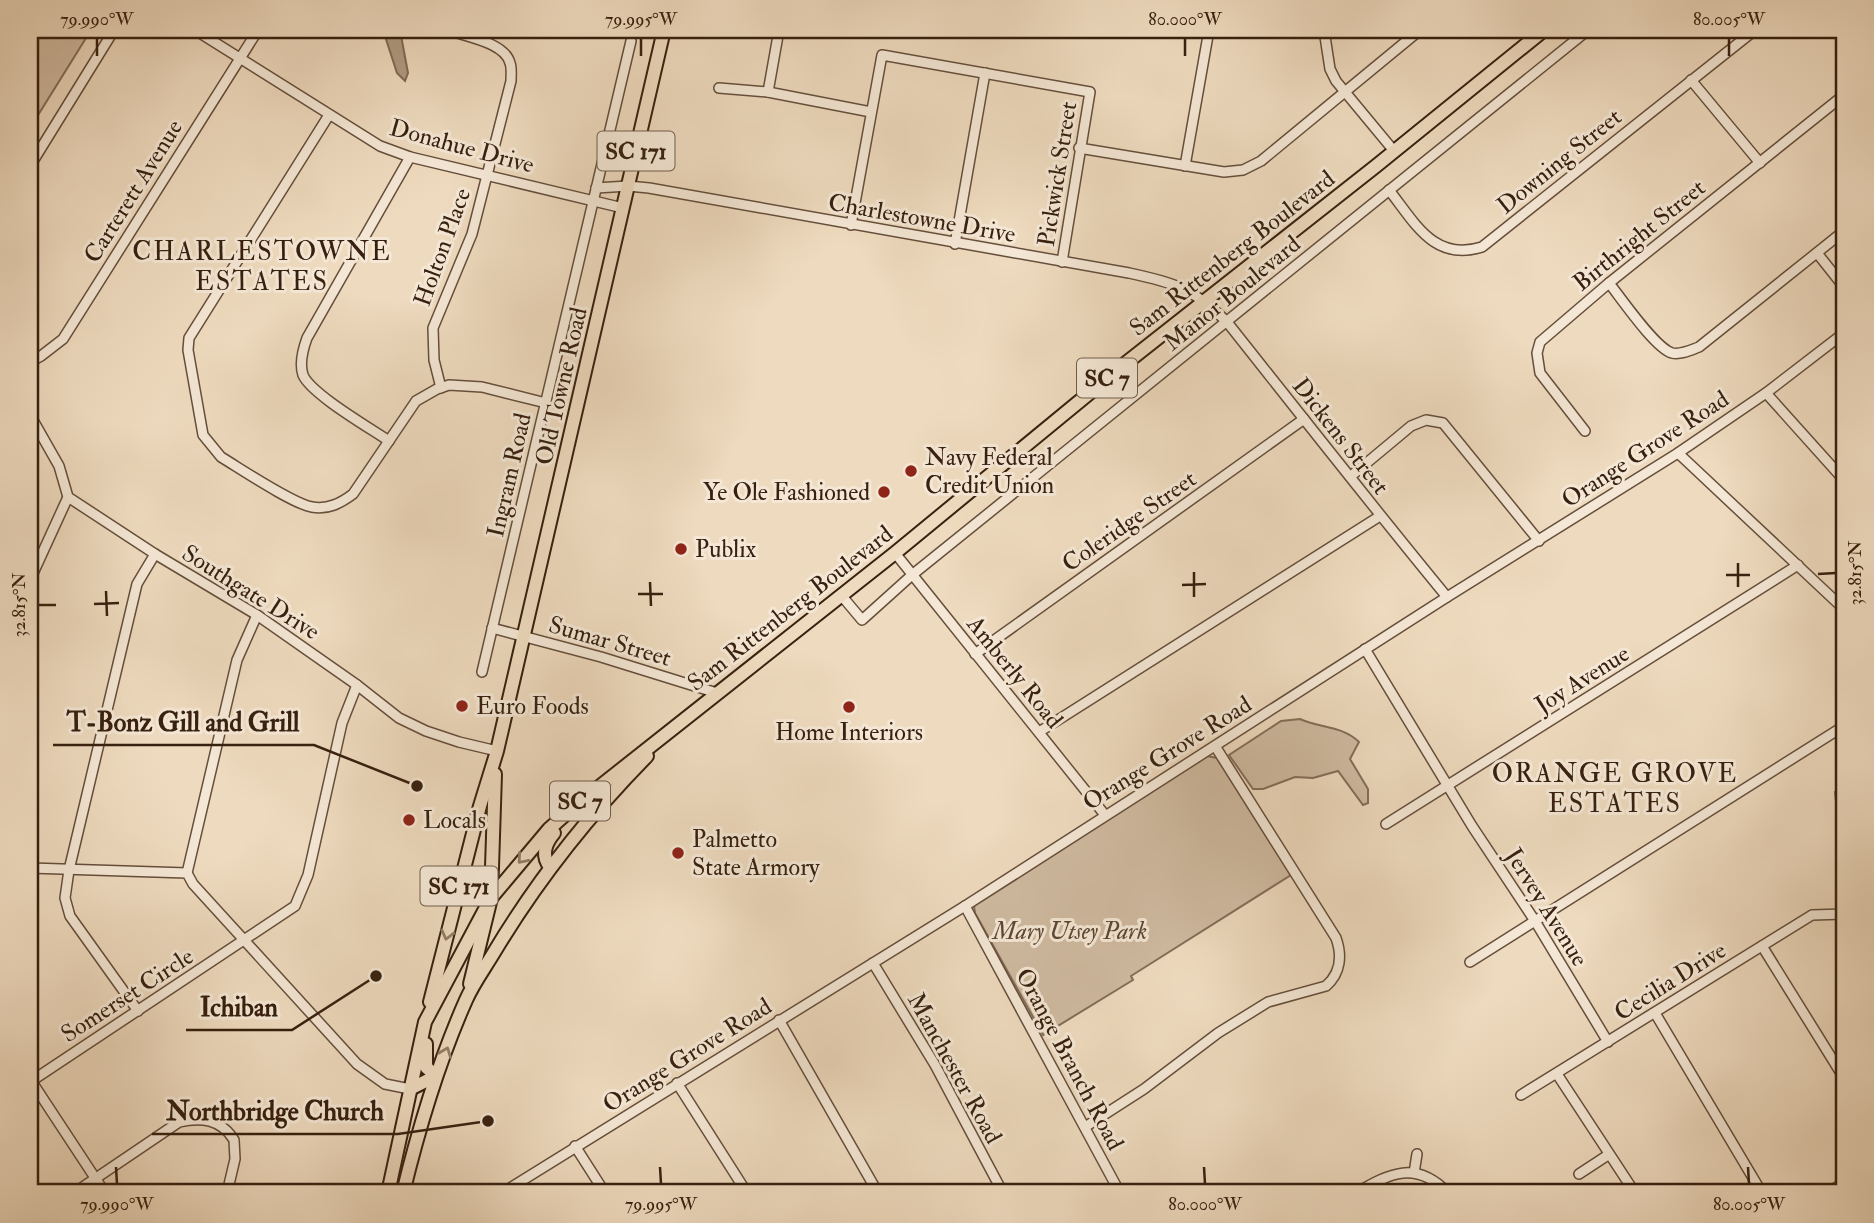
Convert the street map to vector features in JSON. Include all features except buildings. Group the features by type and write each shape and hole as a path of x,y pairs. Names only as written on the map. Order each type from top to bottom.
{"main road":[{"name":"Old Towne Road","path":"425,1022 480,806 497,751 664,30"},
{"name":"Sam Rittenberg Boulevard","path":"388,1193 425,1022 491,898 541,838 575,806 895,553 1204,300 1544,30"},
{"name":"Sam Rittenberg Boulevard","path":"403,1193 436,1076 467,999 512,923 550,867 607,799 684,719"},
{"name":"Old Towne Road","path":"467,999 491,898 497,751"},
{"path":"550,867 544,856 547,842 575,806"},
{"path":"416,1140 416,1108 411,1089 436,1076 426,1067 425,1022"}],"street":[{"path":"30,166 114,30"},
{"name":"Donahue Drive","path":"195,30 380,146 410,157 623,208"},
{"name":"Carterett Avenue","path":"30,362 63,339 258,30"},
{"path":"656,30 661,46"},
{"path":"768,92 779,30"},
{"path":"1185,166 1209,30"},
{"path":"1324,30 1330,69 1336,81 1394,151"},
{"path":"1079,149 1224,172 1243,170 1261,161 1420,30"},
{"name":"Manor Boulevard","path":"841,595 862,620 912,575 1588,30"},
{"name":"Downing Street","path":"1389,190 1424,234 1449,251 1466,252 1482,247 1755,30"},
{"name":"Holton Place","path":"441,388 434,360 433,328 472,234 511,81 510,63 504,53 451,31"},
{"name":"Ingram Road","path":"482,672 631,41"},
{"path":"851,225 882,55 985,74 955,244"},
{"name":"Pickwick Street","path":"985,74 1090,92 1062,261"},
{"path":"1691,80 1760,163"},
{"path":"719,88 768,92 872,112"},
{"name":"Birthright Street","path":"1585,431 1540,373 1537,353 1540,342 1609,283 1843,98"},
{"path":"329,115 190,338 188,350 203,435 221,457 304,505 327,508 340,504 353,495 416,401 441,388 463,385 482,387 546,403"},
{"path":"390,440 317,392 304,379 302,361 307,338 410,157"},
{"name":"Charlestowne Drive","path":"596,188 628,186 1062,261 1153,278 1188,290 1204,300"},
{"path":"1609,283 1658,344 1671,353 1685,352 1699,347 1844,231"},
{"path":"1817,253 1844,287"},
{"name":"Dickens Street","path":"1204,300 1227,322 1447,597"},
{"name":"Orange Grove Road","path":"502,1193 965,906 1365,649 1678,453 1766,393 1844,333"},
{"path":"1766,393 1844,480"},
{"path":"30,415 60,466 68,497 30,580"},
{"name":"Coleridge Street","path":"975,654 1304,419"},
{"path":"1351,476 1411,426 1426,420 1443,423 1539,541"},
{"path":"1678,453 1844,608"},
{"name":"Southgate Drive","path":"68,497 155,554 257,615 399,718 426,731 497,751"},
{"path":"1039,733 1380,516"},
{"name":"Amberly Road","path":"895,553 1105,815"},
{"path":"138,1011 69,916 65,898 69,870 138,584 155,554"},
{"name":"Joy Avenue","path":"1386,824 1798,565"},
{"path":"257,615 236,660 187,873 193,884 357,1064 385,1084 411,1089"},
{"name":"Sumar Street","path":"492,628 524,635 717,693"},
{"name":"Jervey Avenue","path":"1365,649 1608,1042"},
{"name":"Somerset Circle","path":"30,1081 295,906 304,890 342,723 357,685"},
{"path":"1470,962 1844,726"},
{"path":"1085,1127 1144,1089 1218,1032 1268,1002 1326,986 1338,970 1340,959 1336,938 1215,746"},
{"path":"30,868 187,873"},
{"name":"Orange Branch Road","path":"965,906 1120,1193"},
{"name":"Cecilia Drive","path":"1521,1095 1812,915 1844,914"},
{"path":"1762,947 1843,1073"},
{"name":"Manchester Road","path":"873,963 934,1065 1001,1190"},
{"path":"1655,1013 1762,1193"},
{"path":"779,1020 878,1193"},
{"path":"1557,1073 1635,1193"},
{"path":"30,1081 106,1193"},
{"path":"677,1083 747,1193"},
{"path":"74,1193 179,1122 197,1118 219,1125 234,1140 235,1159 227,1193"},
{"path":"575,1146 605,1193"},
{"path":"1414,1173 1417,1154"},
{"path":"1578,1174 1608,1155"},
{"path":"1356,1193 1387,1175 1414,1173 1429,1176 1448,1193"},
{"path":"1827,1193 1844,1183"},
{"path":"987,1193 1001,1190"}],"green space":[{"path":"30,30 91,30 30,128"},
{"path":"1300,719 1339,730 1359,742 1350,759 1368,789 1368,803 1363,805 1338,771 1313,778 1295,777 1263,789 1253,789 1229,755 1281,721"},
{"name":"Mary Utsey Park","path":"1207,756 1217,758 1291,875 1131,976 1133,980 1043,1035 975,913 974,906"},
{"path":"1844,787 1844,848 1841,849 1835,792"}],"shaded area":[{"path":"383,30 400,30 408,73 405,81 397,73"}],"place":[{"name":"Navy Federal Credit Union","path":"911,471"},
{"name":"Ye Ole Fashioned","path":"884,492"},
{"name":"Publix","path":"681,549"},
{"name":"Euro Foods","path":"462,706"},
{"name":"Home Interiors","path":"849,707"},
{"name":"T-Bonz Gill and Grill","path":"417,786"},
{"name":"Locals","path":"409,820"},
{"name":"Palmetto State Armory","path":"678,853"},
{"name":"Ichiban","path":"376,976"},
{"name":"Northbridge Church","path":"488,1121"}],"district":[{"name":"CHARLESTOWNE ESTATES","path":"262,266"},
{"name":"ORANGE GROVE ESTATES","path":"1615,788"}]}
